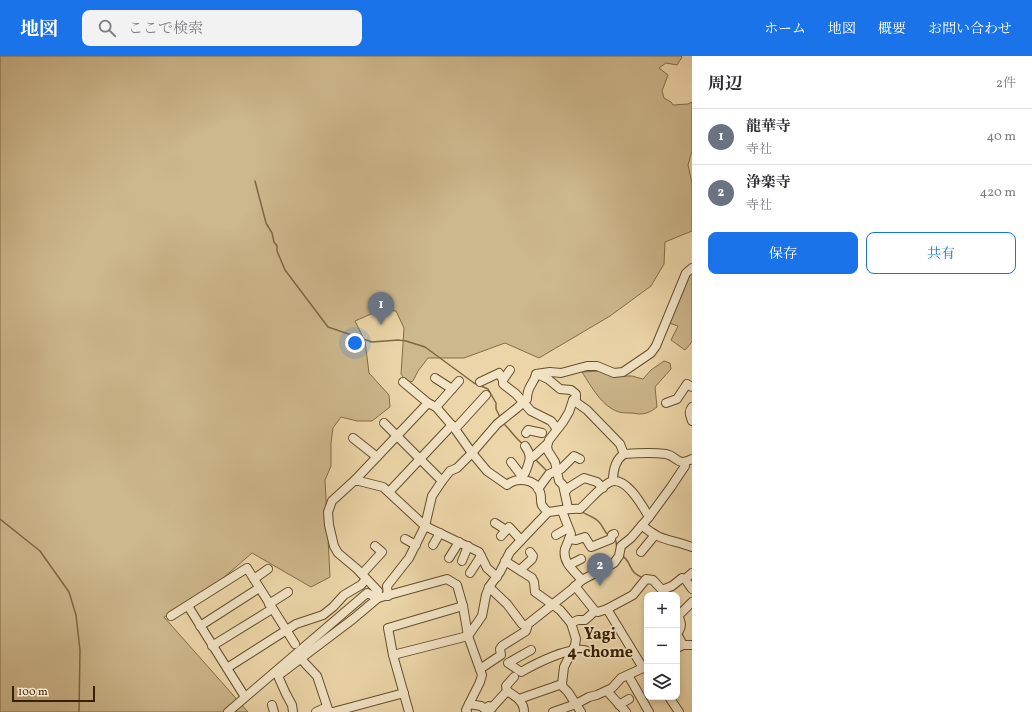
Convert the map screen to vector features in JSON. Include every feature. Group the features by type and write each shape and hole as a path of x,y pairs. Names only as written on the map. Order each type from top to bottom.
{"street":[{"path":"536,374 550,372 561,373 587,366 598,366 614,373 623,372 651,353 656,346 686,273 692,268"},
{"path":"503,380 510,370"},
{"path":"480,382 499,372 503,380 503,384 531,411 551,421 557,429"},
{"path":"523,478 532,457 548,443 569,412 573,400 576,398 576,394 571,390 560,389 548,379 536,374"},
{"path":"388,596 387,586 402,568 416,545 425,526 432,496 442,481 450,471 457,468 472,453 497,424 527,399 527,391 536,374"},
{"path":"666,403 677,399 689,386 692,376"},
{"path":"435,378 452,389"},
{"path":"436,408 459,381"},
{"path":"403,382 436,408 453,427 487,471 507,485 523,478"},
{"path":"676,390 685,382 689,386"},
{"path":"389,492 486,394"},
{"path":"573,400 587,410 620,444 624,454"},
{"path":"328,512 334,498 355,480 428,403"},
{"path":"692,407 689,415 692,421"},
{"path":"384,424 442,481"},
{"path":"526,433 528,430 540,434 548,443 548,451 555,462 559,481 565,492 565,509 568,528 571,534 564,556 569,565 582,580"},
{"path":"353,438 377,457"},
{"path":"525,446 532,457"},
{"path":"480,669 501,655 500,648 502,646 526,631 528,624 582,580 614,563 619,556 621,546 631,538 649,517 688,463 677,461 668,454 624,454 620,457 616,464 613,474 613,481"},
{"path":"538,489 549,474 561,469 574,456 580,459"},
{"path":"512,462 523,478 532,483 538,489 540,492 540,503 548,512"},
{"path":"582,469 585,479"},
{"path":"565,492 568,488 584,478 596,482 603,488"},
{"path":"355,480 383,487 425,526 479,552 487,568 497,577"},
{"path":"393,656 468,636 482,616 486,595 510,552 548,512 565,509 580,509 613,481 619,482 634,494 649,517"},
{"path":"328,495 329,525 334,546 338,553 364,576 378,595"},
{"path":"495,523 503,533 509,527 521,540"},
{"path":"642,525 655,535 692,547"},
{"path":"556,535 568,528"},
{"path":"433,545 440,533"},
{"path":"642,552 655,535"},
{"path":"569,539 576,540 584,537 591,547 613,536 620,549"},
{"path":"406,539 416,545"},
{"path":"449,558 460,542"},
{"path":"462,561 468,546"},
{"path":"227,668 296,624 323,615 344,595 361,585 364,576 382,552 379,547"},
{"path":"520,570 532,559 533,556 530,552"},
{"path":"470,572 481,556"},
{"path":"569,565 581,558"},
{"path":"505,561 532,578 535,592 560,610 571,623 576,638 573,651 564,667 562,687 568,692 581,712"},
{"path":"171,616 247,568 296,644"},
{"path":"254,578 268,569"},
{"path":"571,623 578,620 585,620 595,611 598,612 607,609 633,595 646,579 653,580 662,592 682,578 685,579 692,573"},
{"path":"228,712 367,593 388,596 447,579 457,585 463,606 468,636 482,675 468,708"},
{"path":"685,579 692,589"},
{"path":"575,586 595,611"},
{"path":"200,626 259,588"},
{"path":"490,588 507,604 522,624 527,627"},
{"path":"212,646 271,606 288,592"},
{"path":"344,595 352,605"},
{"path":"236,712 300,658 353,619 378,595"},
{"path":"680,613 692,602"},
{"path":"188,606 245,697"},
{"path":"409,712 393,656 388,628 463,606"},
{"path":"607,609 644,665"},
{"path":"680,620 680,630"},
{"path":"680,647 692,645"},
{"path":"499,656 521,672 550,657 585,649 587,651"},
{"path":"508,663 531,650"},
{"path":"300,658 317,676 330,710"},
{"path":"553,712 607,691 612,688 621,678 644,669"},
{"path":"628,675 649,712"},
{"path":"278,676 292,705 293,712"},
{"path":"468,708 481,706 484,709 489,706 490,710 507,691 506,686 514,677"},
{"path":"519,699 562,684"},
{"path":"507,691 519,699 524,708 524,712"},
{"path":"607,691 626,712"},
{"path":"316,712 404,693"},
{"path":"619,705 629,699"},
{"path":"671,700 679,712"},
{"path":"468,708 476,712"}],"shaded area":[{"path":"0,56 681,56 682,57 677,65 666,63 659,68 668,75 662,91 664,98 673,105 688,104 692,102 692,151 688,165 692,183 692,231 665,242 664,264 651,286 610,316 539,358 505,343 464,358 428,358 418,371 413,381 407,383 401,374 404,328 396,311 380,310 355,321 365,341 369,373 389,395 390,407 372,421 357,421 341,417 333,428 331,443 331,466 325,480 330,577 311,587 252,553 215,585 164,617 248,712 0,712"},
{"path":"692,271 692,342 685,350 671,340 678,326 669,323 689,274"},
{"path":"664,361 670,363 671,369 655,387 657,407 648,413 642,414 619,412 607,406 593,389 582,372 599,371 615,376 632,376 643,379 651,370"}],"waterway":[{"path":"255,181 266,223 272,233 274,242 277,246 277,251 285,270 328,327 372,342 398,340 425,347 474,383 488,389 496,403 496,409 500,417"},
{"path":"502,422 523,444"},
{"path":"535,459 548,472"},
{"path":"581,511 597,520 609,536"},
{"path":"0,519 40,551 69,592 76,615 80,650 79,712"},
{"path":"613,539 616,541 617,550"},
{"path":"621,555 625,557 634,573 644,578"}],"place":[{"name":"龍華寺","path":"381,325"},
{"name":"浄楽寺","path":"600,586"}],"district":[{"name":"Yagi 4-chome","path":"600,644"}]}
